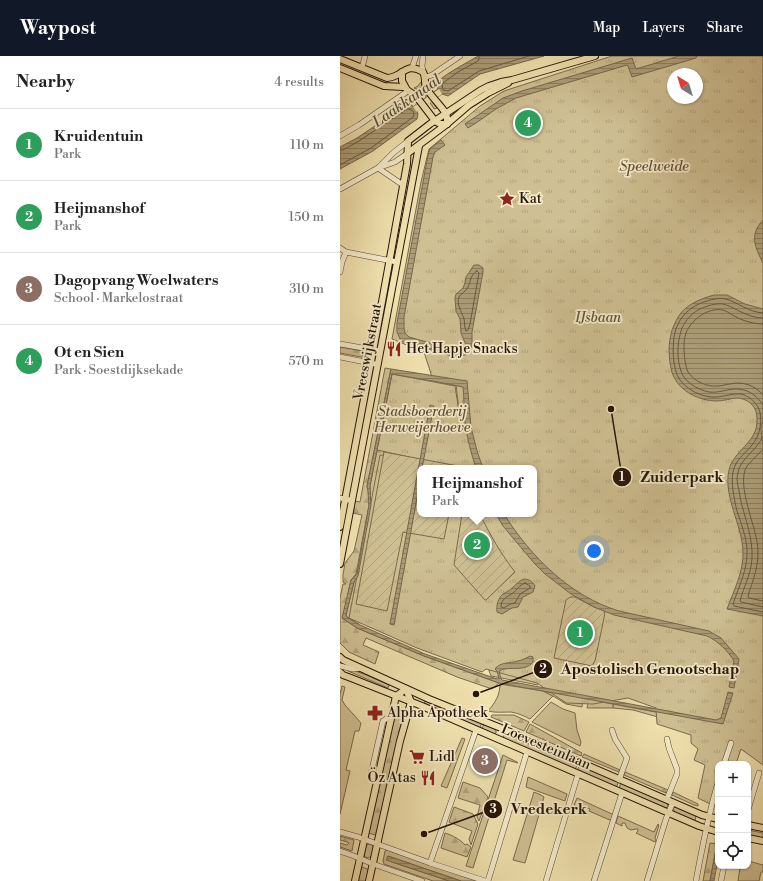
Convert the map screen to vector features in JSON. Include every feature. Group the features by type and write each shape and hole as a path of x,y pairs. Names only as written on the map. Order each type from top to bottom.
{"main road":[{"path":"408,141 435,121 489,86 595,56"},
{"path":"340,59 362,66 387,78 394,77 406,69 419,69 425,77 427,88 448,118 446,124"},
{"path":"340,68 384,86 408,90"},
{"path":"402,72 402,82 408,90 416,96 435,121 440,124 446,124"},
{"path":"408,153 419,146 469,105 512,80"},
{"name":"Vreeswijkstraat","path":"340,564 346,499 403,185 408,153 408,141"},
{"name":"Vreeswijkstraat","path":"340,526 378,365 419,146"},
{"path":"340,657 361,668"},
{"name":"Loevesteinlaan","path":"361,668 429,699 715,819"},
{"name":"Loevesteinlaan","path":"341,674 411,702 668,813 715,831"},
{"path":"355,881 396,696 406,689 411,702 400,741 369,881"},
{"path":"751,826 763,828"},
{"path":"751,839 763,841"}],"street":[{"path":"362,66 365,56"},
{"path":"412,68 416,56"},
{"path":"423,56 422,66 425,77 435,73 460,56"},
{"path":"340,136 359,126 408,90"},
{"path":"378,168 408,141"},
{"path":"340,189 378,168 395,162 408,153"},
{"path":"378,168 403,185"},
{"path":"340,248 346,252 397,262"},
{"path":"340,272 341,262 346,252"},
{"path":"340,344 380,351"},
{"path":"340,357 378,365"},
{"path":"340,666 353,669 361,668"},
{"path":"430,863 476,730"},
{"path":"612,730 615,739 627,758 619,780"},
{"path":"666,799 677,774 677,769 667,739"},
{"path":"725,761 731,743"},
{"path":"340,832 486,881 527,752"},
{"path":"751,800 759,773"},
{"path":"546,881 578,774"},
{"path":"696,881 706,828 715,792"},
{"path":"594,881 622,793"},
{"path":"647,881 668,813 673,802"},
{"path":"340,851 422,881"},
{"path":"721,881 723,869"}],"green space":[{"path":"612,56 763,56 763,765 741,749 737,761 715,761 715,806 698,798 705,765 694,760 698,749 691,743 691,735 657,724 656,708 628,698 593,704 566,703 537,683 486,669 482,672 417,648 349,618 380,455 409,457 377,450 392,374 455,386 460,418 456,385 432,377 424,352 392,339 421,182 429,149 480,106 504,91"},
{"path":"421,82 423,89 437,108 434,109 423,94 418,89 414,88"},
{"path":"340,347 362,351 362,357 340,353"},
{"path":"385,368 391,369 367,486 369,505 356,574 351,580 343,618 357,628 424,656 499,683 492,689 457,677 366,638 363,645 379,652 375,664 349,652 340,643 340,598 343,584 346,584 343,582 345,563 354,551 362,515 353,513 355,501 360,502"},
{"path":"392,374 384,452 354,610 362,619 358,624 346,615 354,582 358,576 371,505 370,486"},
{"path":"384,452 453,465 417,465 417,517 448,517 444,539 403,532 387,611 356,604"},
{"path":"462,517 482,517 496,544 515,572 485,600 454,565"},
{"path":"570,597 575,597 605,611 595,661 592,666 554,658 566,600"},
{"path":"488,668 540,680 538,685 491,676"},
{"path":"349,669 389,685 388,688 348,671"},
{"path":"500,684 543,691 553,696 530,719 514,712 488,711 497,699"},
{"path":"342,686 345,687 342,700 361,723 359,731 355,731 346,770 350,771 340,814 340,694"},
{"path":"543,691 583,699 582,707 566,704"},
{"path":"589,700 613,704 613,708 587,708"},
{"path":"425,701 455,714 463,715 482,723 479,729 424,704"},
{"path":"551,702 563,709 575,713 577,730 581,742 580,746 532,722"},
{"path":"613,704 671,715 658,717 633,710 613,708"},
{"path":"396,708 404,711 376,835 368,833"},
{"path":"492,715 514,715 529,722 524,731 491,717"},
{"path":"484,724 495,729 496,733 494,734 481,730"},
{"path":"530,724 582,753 581,756 526,732"},
{"path":"505,733 578,763 575,770 505,740 503,738"},
{"path":"462,738 465,739 447,788 441,786"},
{"path":"584,754 620,770 619,772 582,757"},
{"path":"503,755 518,763 507,760 473,868 466,866"},
{"path":"580,764 619,781 616,788 577,771"},
{"path":"625,772 668,790 666,793 624,775"},
{"path":"528,777 567,794 565,801 526,787"},
{"path":"463,782 480,788 488,797 479,821 477,817 480,805 458,798"},
{"path":"621,782 667,803 668,807 664,808 619,789"},
{"path":"534,792 544,797 525,863 513,860"},
{"path":"673,792 698,804 698,806 672,795"},
{"path":"577,798 614,815 612,821 589,811 590,809 588,808 584,809 574,805"},
{"path":"454,807 473,814 478,824 471,845 469,839 472,831 449,822"},
{"path":"676,807 696,814 695,822 675,813 673,808"},
{"path":"618,816 654,832 658,824 655,842 636,833 638,829 631,830 627,828 625,823 622,823 622,826 616,823"},
{"path":"751,831 763,833 763,838 751,836"},
{"path":"445,833 471,847 467,857 441,848"},
{"path":"340,836 354,840 352,851 340,847 340,843 347,845 349,843 340,840"},
{"path":"710,843 715,844 715,854 710,881 703,881"},
{"path":"369,844 374,848 372,856 368,858 365,857 364,854 365,846"},
{"path":"387,850 477,881 461,881 388,856 387,857 392,862 449,881 433,881 384,864 383,861 385,851"},
{"path":"751,862 763,865 763,872 761,872 759,881 738,881 740,869 751,869"},
{"path":"359,866 370,870 367,881 357,881"}],"water":[{"path":"478,56 544,56 480,74 448,96 442,94 417,111 417,119 373,151 340,169 340,147 357,138 406,105 412,105 413,107 438,89 438,81"},
{"path":"679,56 697,56 696,58 632,77 627,65 516,98 496,109 468,128 465,124 503,98 522,91 632,58 636,69"},
{"path":"441,140 445,145 435,152 433,157 404,317 404,329 405,333 409,337 456,353 462,350 466,345 461,333 460,319 456,311 455,298 456,294 463,288 466,277 474,265 479,265 483,268 483,272 472,332 472,345 467,354 460,357 412,346 401,341 397,332 397,323 428,155 430,149"},
{"path":"763,220 763,263 756,246 755,236 759,225"},
{"path":"714,295 727,295 745,304 763,309 763,421 761,429 763,446 763,616 727,609 740,573 743,558 740,531 729,490 729,470 731,463 749,441 756,429 756,410 746,400 738,398 711,401 691,394 676,381 672,374 670,363 669,346 671,335 674,324 680,314 693,303"},
{"path":"391,369 467,381 471,427 482,465 475,465 469,445 465,422 463,387 392,374 370,486 371,505 358,576 354,582 346,615 347,617 358,624 425,654 497,679 499,678 495,669 499,666 530,656 533,657 533,662 525,667 503,669 499,671 502,680 716,720 721,718 728,692 733,693 723,724 499,683 424,656 357,628 342,618 351,580 357,574 369,505 367,486"},
{"path":"430,405 434,406 423,465 419,465"},
{"path":"417,476 417,498 394,625 390,624"},
{"path":"498,517 506,517 539,560 568,585 584,596 619,611 709,631 721,638 739,659 734,688 729,687 734,661 719,643 707,636 614,615 594,607 571,594 545,574 503,526"},
{"path":"524,579 529,580 535,586 533,592 523,597 518,607 512,608 502,614 497,612 498,602 501,596"},
{"path":"715,854 716,869 714,881 710,881"},
{"path":"388,856 461,881 449,881 386,860"}],"pier":[{"path":"439,89 442,94 417,112 413,107"}],"place":[{"name":"Ot en Sien","path":"528,123"},
{"name":"Kat","path":"507,199"},
{"name":"Het Hapje Snacks","path":"394,349"},
{"name":"Zuiderpark","path":"611,409"},
{"name":"Heijmanshof","path":"477,545"},
{"name":"Kruidentuin","path":"580,633"},
{"name":"Apostolisch Genootschap","path":"476,694"},
{"name":"Alpha Apotheek","path":"375,713"},
{"name":"Lidl","path":"417,757"},
{"name":"Dagopvang Woelwaters","path":"485,761"},
{"name":"Öz Atas","path":"428,778"},
{"name":"Vredekerk","path":"424,834"}],"water label":[{"name":"Laakkanaal","path":"407,101"}],"park label":[{"name":"Speelweide","path":"654,167"},
{"name":"IJsbaan","path":"598,318"},
{"name":"Stadsboerderij Herweijerhoeve","path":"422,420"}]}
